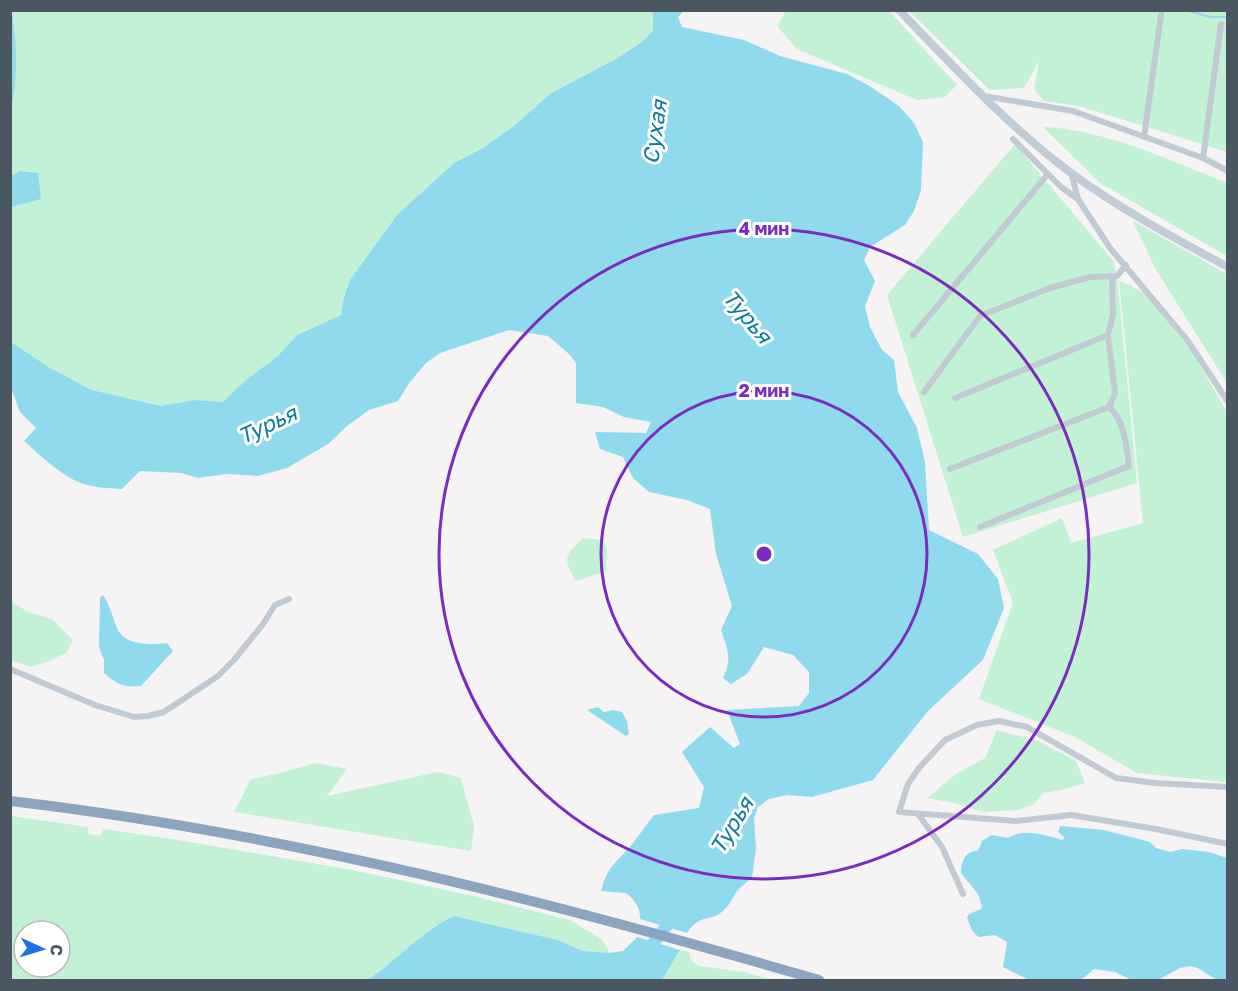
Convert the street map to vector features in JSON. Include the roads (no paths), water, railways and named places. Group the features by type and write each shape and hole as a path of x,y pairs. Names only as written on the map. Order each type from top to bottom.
{"highway":[{"path":"10,801 121,817 355,858 630,926 819,981"}],"main road":[{"path":"899,10 983,96 1027,137 1071,173 1129,212 1227,267"}],"street":[{"path":"1144,137 1161,15"},
{"path":"1203,158 1221,24"},
{"path":"983,96 1073,111 1203,158 1227,171"},
{"path":"1013,139 1061,187 1078,199"},
{"path":"1071,173 1078,199 1110,248 1188,341 1227,402"},
{"path":"913,335 1048,174"},
{"path":"924,392 980,316 1050,288 1090,277 1117,276 1126,265"},
{"path":"950,469 1109,407 1115,393 1108,335 1113,315 1112,276"},
{"path":"955,398 1108,335"},
{"path":"980,527 1129,466 1125,437 1118,416 1109,407"},
{"path":"10,669 95,705 134,717 164,712 218,676 249,642 275,605 289,599"},
{"path":"1227,787 1155,783 1116,778 1027,727 999,721 976,724 945,740 919,768 908,784 899,812 1015,821 1071,814 1227,844"},
{"path":"918,814 942,847 963,894"}],"water":[{"path":"12,11 16,60 11,110"},
{"path":"653,11 684,11 678,17 682,27 744,40 780,56 847,74 899,106 914,123 923,142 921,190 914,211 905,225 870,247 864,260 875,281 865,306 870,327 882,350 894,360 898,392 917,428 925,462 929,530 978,554 998,579 1004,608 983,660 928,711 873,780 812,797 787,795 769,799 758,807 754,819 756,848 752,878 739,889 723,911 713,917 700,920 687,933 640,919 636,904 626,893 601,891 607,875 654,815 699,808 704,787 682,752 710,727 734,748 740,744 727,710 799,706 809,693 809,672 793,655 764,647 747,674 731,684 723,678 728,659 721,630 732,606 716,554 710,509 687,500 649,492 633,478 623,457 600,449 595,432 646,433 651,422 624,417 603,407 576,403 576,363 548,336 509,330 440,353 426,363 398,401 369,410 328,444 287,468 258,476 227,474 198,478 182,473 140,471 122,489 81,483 55,468 24,441 36,428 20,412 11,388 11,342 50,368 92,390 161,406 195,400 223,402 247,379 277,357 297,335 341,315 350,280 397,215 454,163 483,148 514,126 551,93 616,59 642,42 653,31"},
{"path":"20,171 38,173 41,199 11,207 11,176"},
{"path":"103,595 116,626 125,637 145,644 167,643 173,651 141,686 121,684 104,673 104,660 99,647 100,598"},
{"path":"598,707 604,712 613,710 622,712 627,721 629,734 626,736 587,710"},
{"path":"1060,826 1104,830 1150,842 1156,848 1170,852 1182,849 1209,852 1227,858 1227,980 1217,980 1198,968 1190,966 1180,968 1158,980 1132,980 1115,972 1094,969 1081,980 1029,980 1003,967 1007,942 995,935 979,937 969,923 967,917 969,914 981,909 982,906 978,894 961,873 963,861 970,852 978,851 982,841 992,835 1008,838 1028,833 1063,840 1064,837 1058,832"},
{"path":"454,916 558,940 583,951 610,953 623,951 637,937 680,950 662,980 368,980 420,938"}],"waterway":[{"name":"Сухая","path":"1185,10 1211,17 1228,17"},
{"name":"Турья","path":"625,980 675,915"}]}
